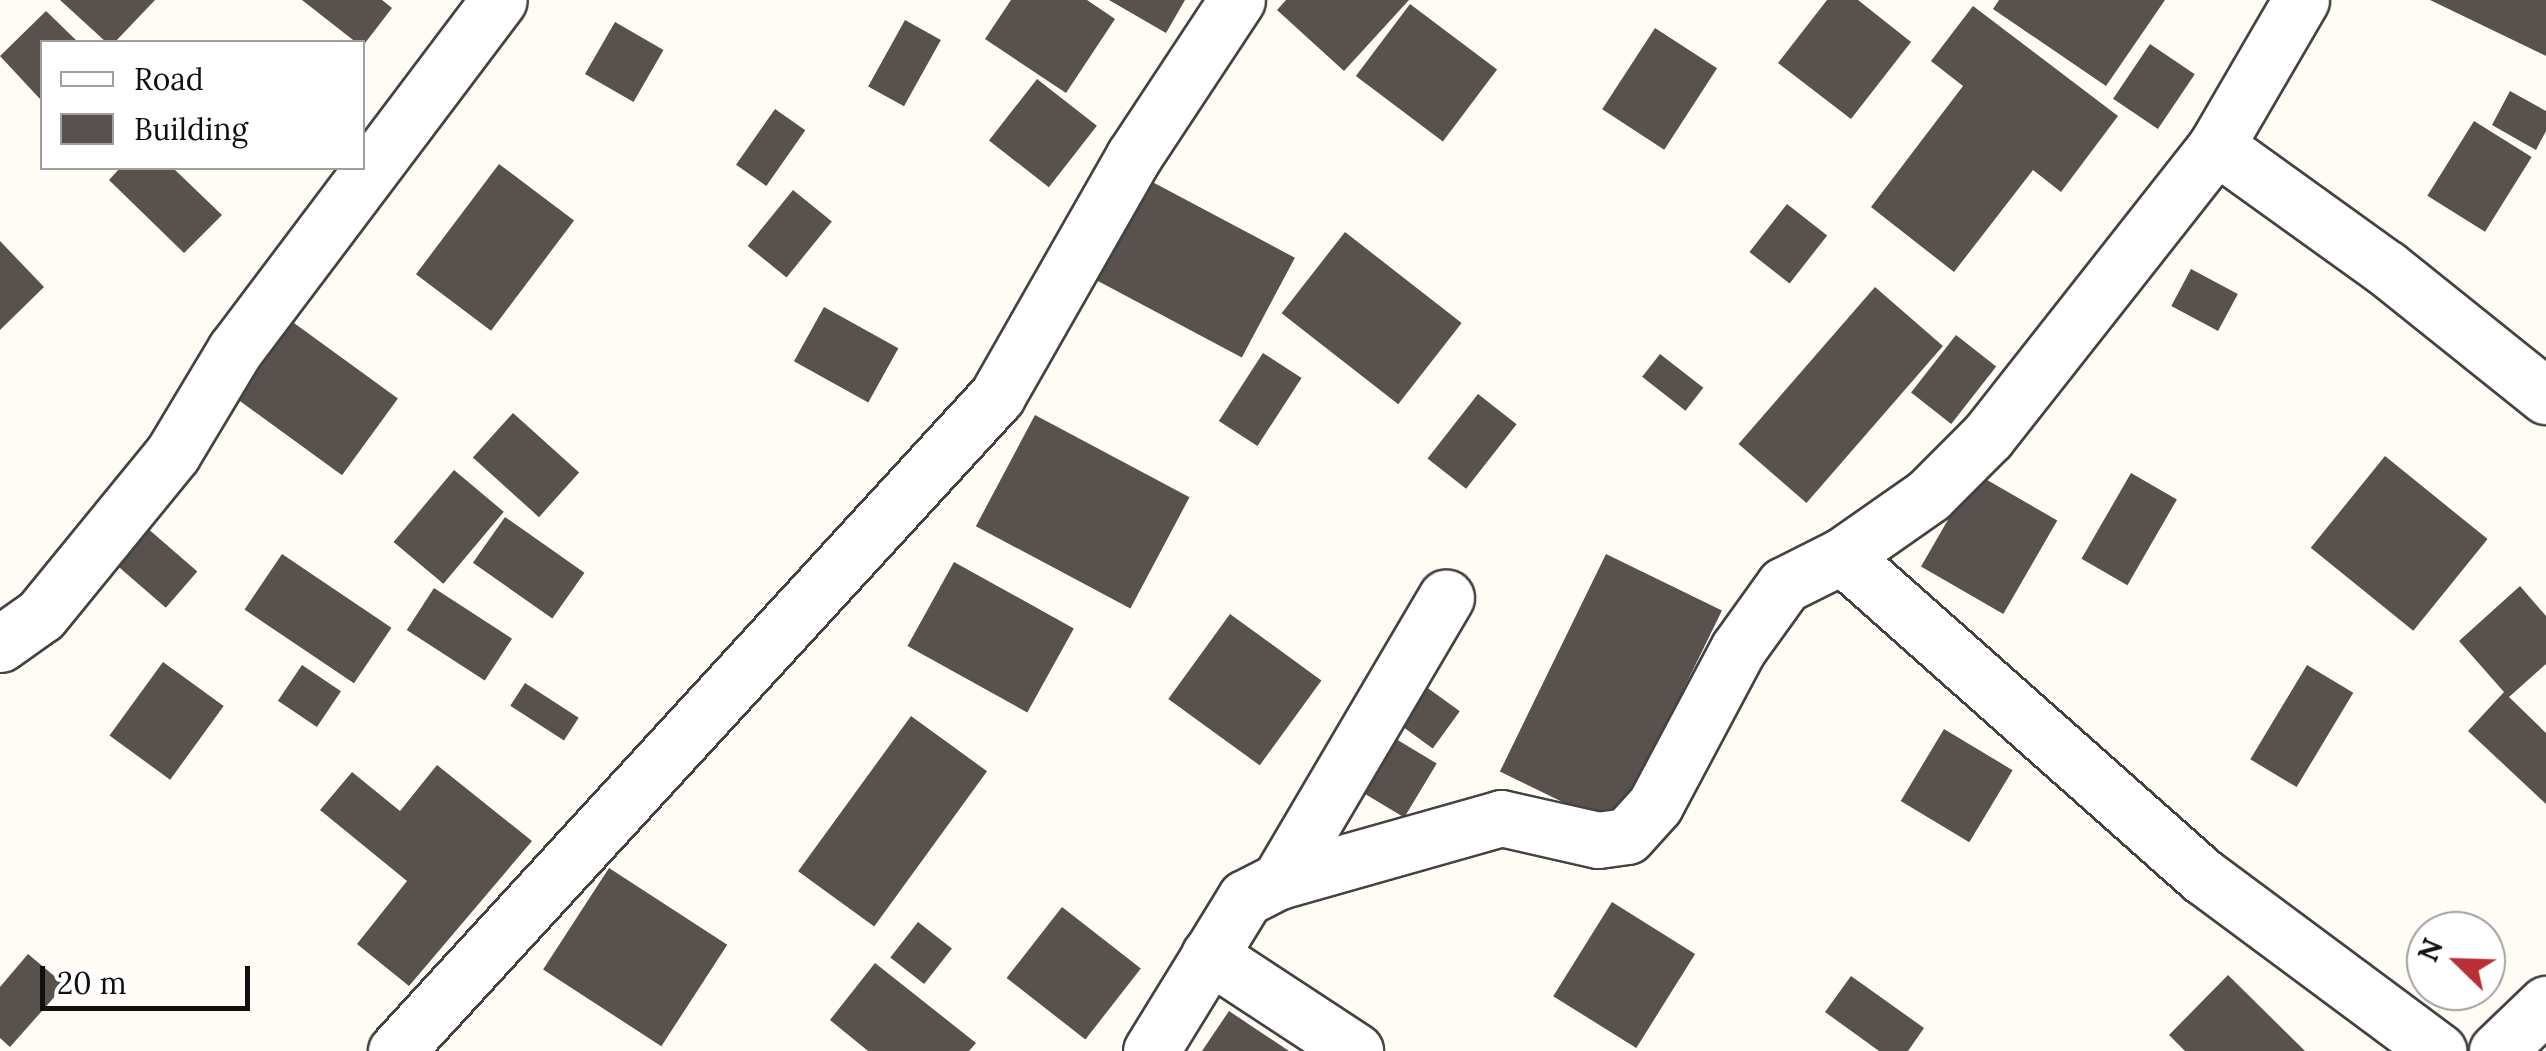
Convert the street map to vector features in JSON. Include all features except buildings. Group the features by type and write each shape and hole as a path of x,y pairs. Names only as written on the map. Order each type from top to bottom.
{"street":[{"path":"0,644 41,615 173,453 235,350 499,0"},
{"path":"396,1051 997,396 1134,156 1238,0"},
{"path":"1152,1051 1245,898 1279,881 1501,818 1598,840 1627,836 1655,804 1738,648 1784,585 1842,556 1929,494 1988,436 2216,146 2301,0"},
{"path":"2216,146 2386,268 2546,396"},
{"path":"1842,556 2204,877 2438,1051"},
{"path":"1279,881 1446,596"},
{"path":"1209,955 1356,1051"},
{"path":"2497,1051 2546,1004"}]}
